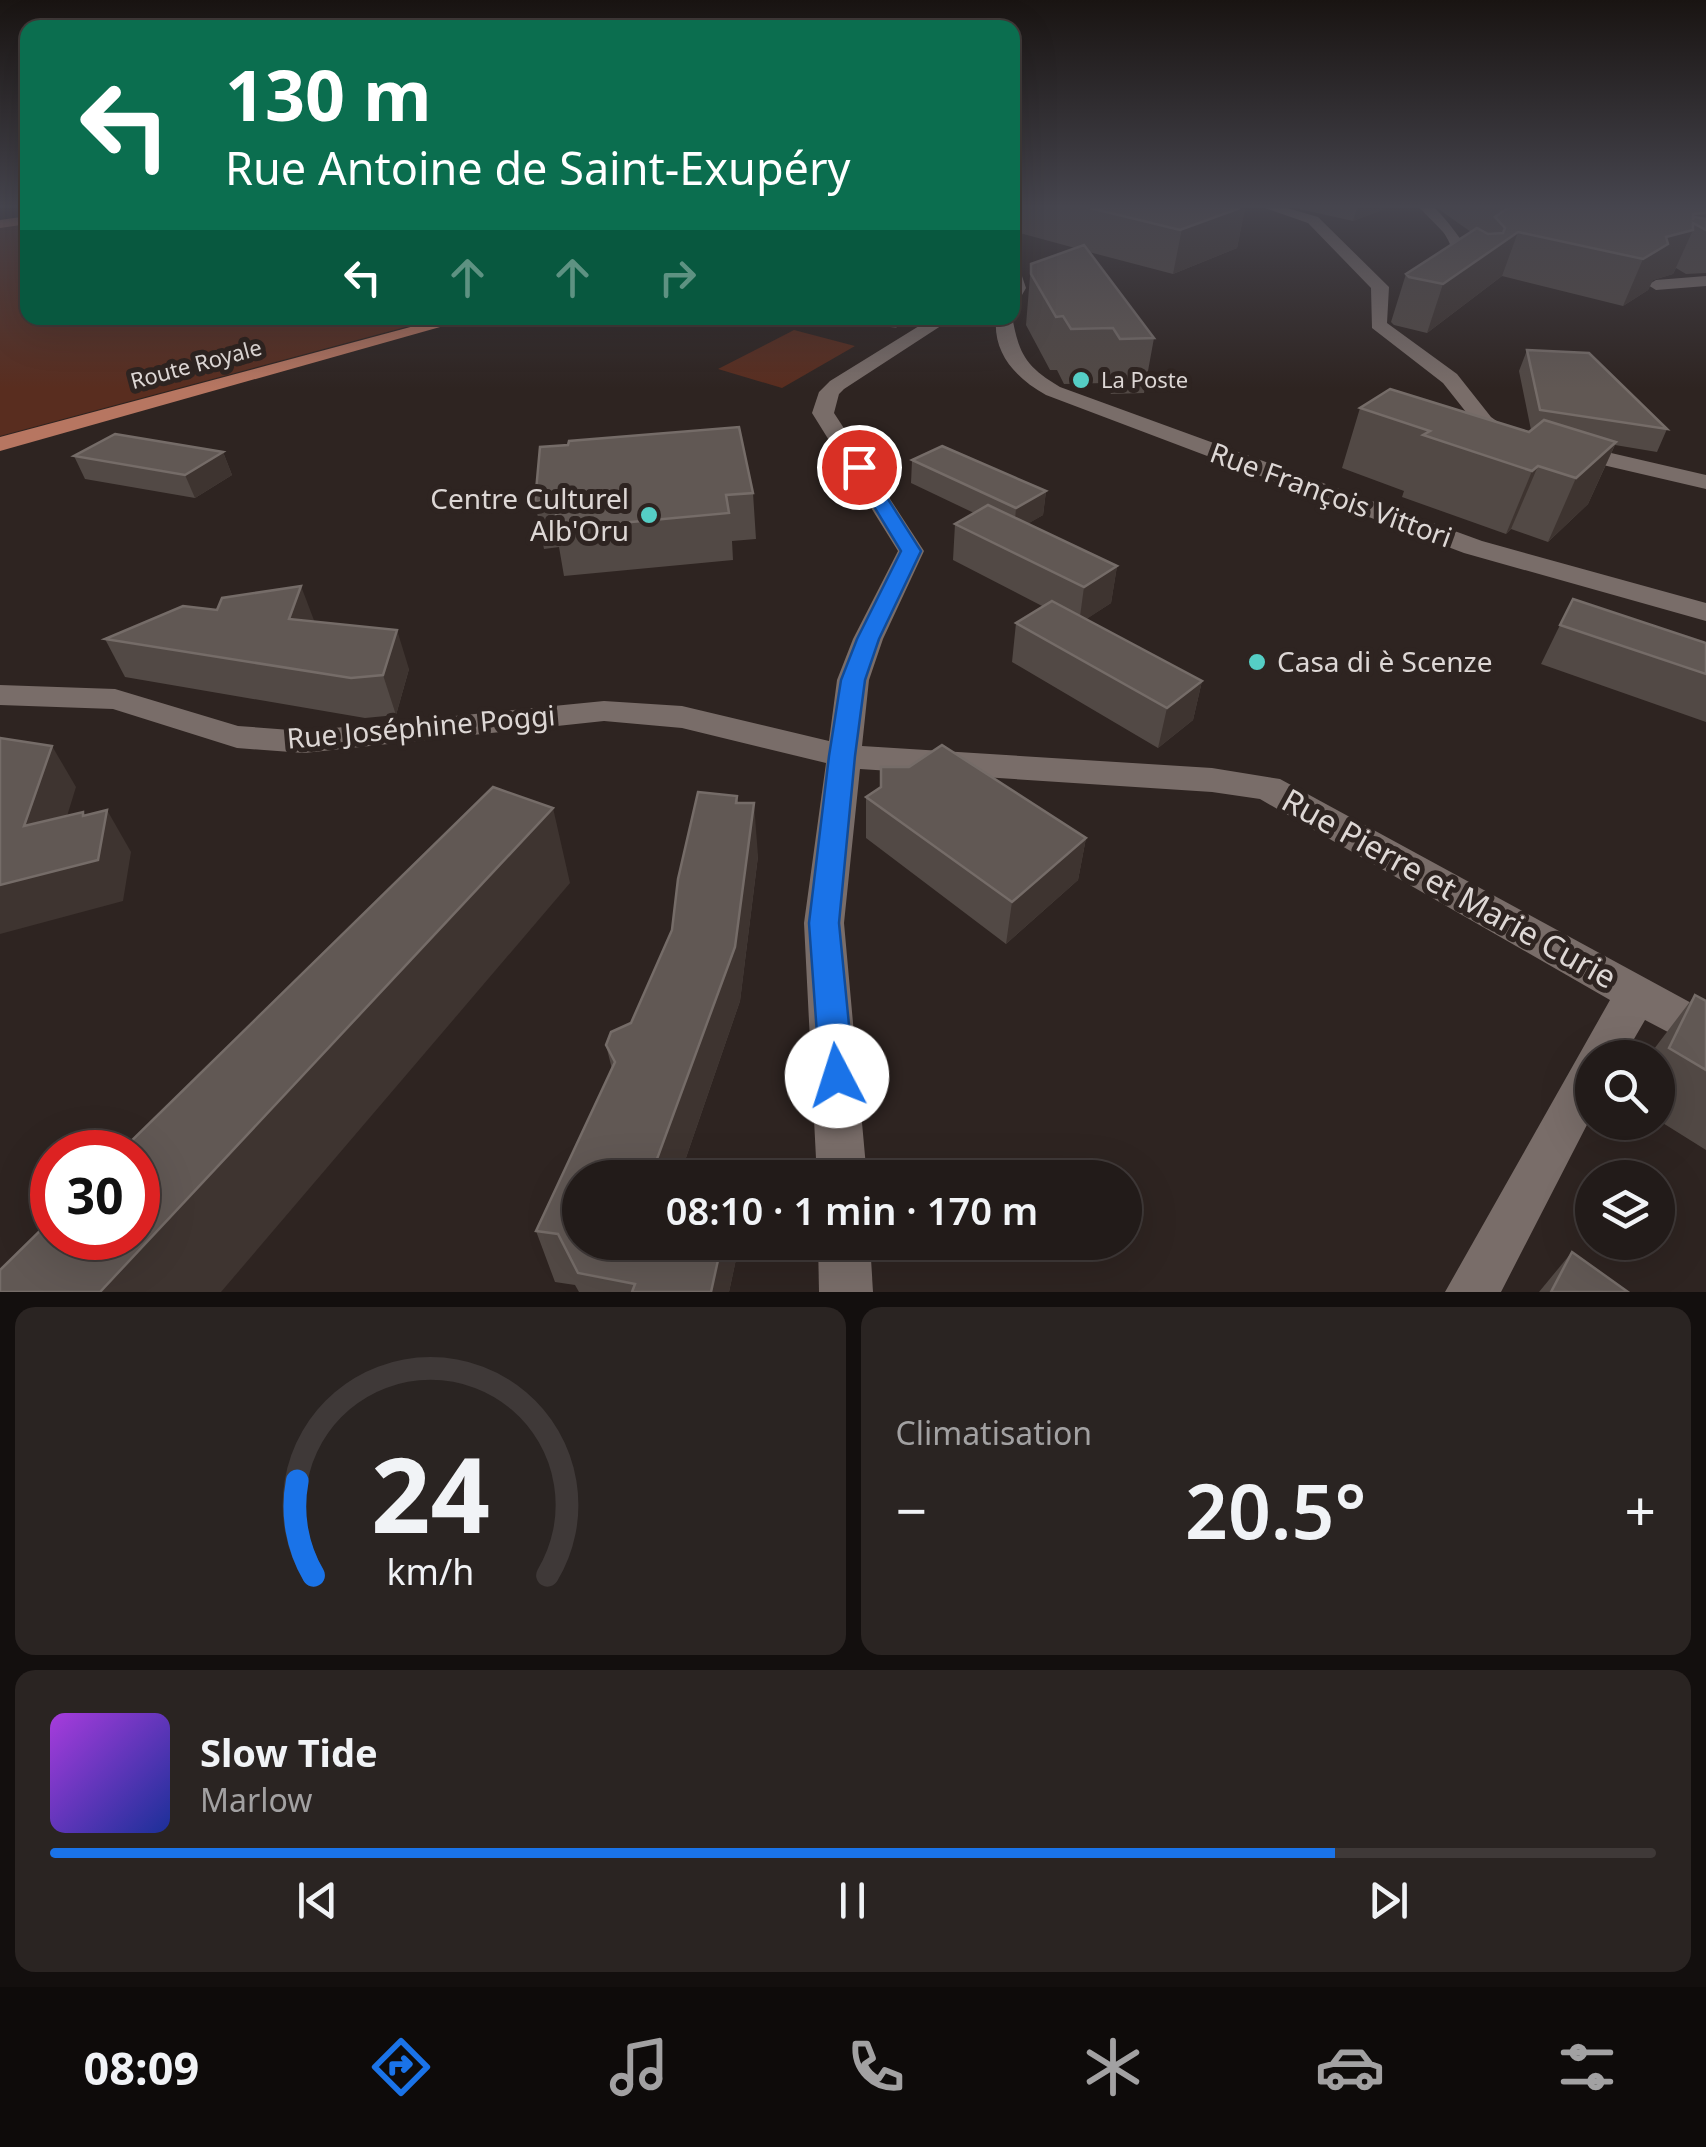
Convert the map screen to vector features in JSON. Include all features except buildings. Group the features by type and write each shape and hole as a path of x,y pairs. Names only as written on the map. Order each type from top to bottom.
{"main road":[{"name":"Route Royale","path":"0,444 437,325"}],"street":[{"path":"1361,268 1380,287 1378,324 1398,344 1431,362 1461,390 1485,427 1536,443 1706,482"},
{"path":"1473,268 1478,272"},
{"path":"1656,285 1706,281"},
{"path":"841,1160 824,923 842,756 853,680 868,639 911,551 823,413 824,403 837,385 933,325"},
{"name":"Rue François Vittori","path":"1004,325 1002,332 1016,362 1031,379 1053,391 1472,547 1706,612"},
{"name":"Rue Joséphine Poggi","path":"0,695 115,698 237,737 304,742 604,711 682,717 842,756"},
{"name":"Rue Pierre et Marie Curie","path":"842,756 1212,780 1268,788 1706,1033"},
{"path":"1610,1040 1637,994"},
{"path":"1472,1292 1575,1101"},
{"path":"845,1260 846,1292"}],"shaded area":[{"path":"0,268 20,268 20,325 413,325 0,436"},
{"path":"794,330 855,346 782,388 718,369"}],"place":[{"name":"La Poste","path":"1081,380"},
{"name":"Centre Culturel Alb'Oru","path":"649,515"},
{"name":"Casa di è Scenze","path":"1257,662"}],"route":[{"path":"837,1076 824,923 842,756 853,680 868,639 911,551 859,467"}]}
